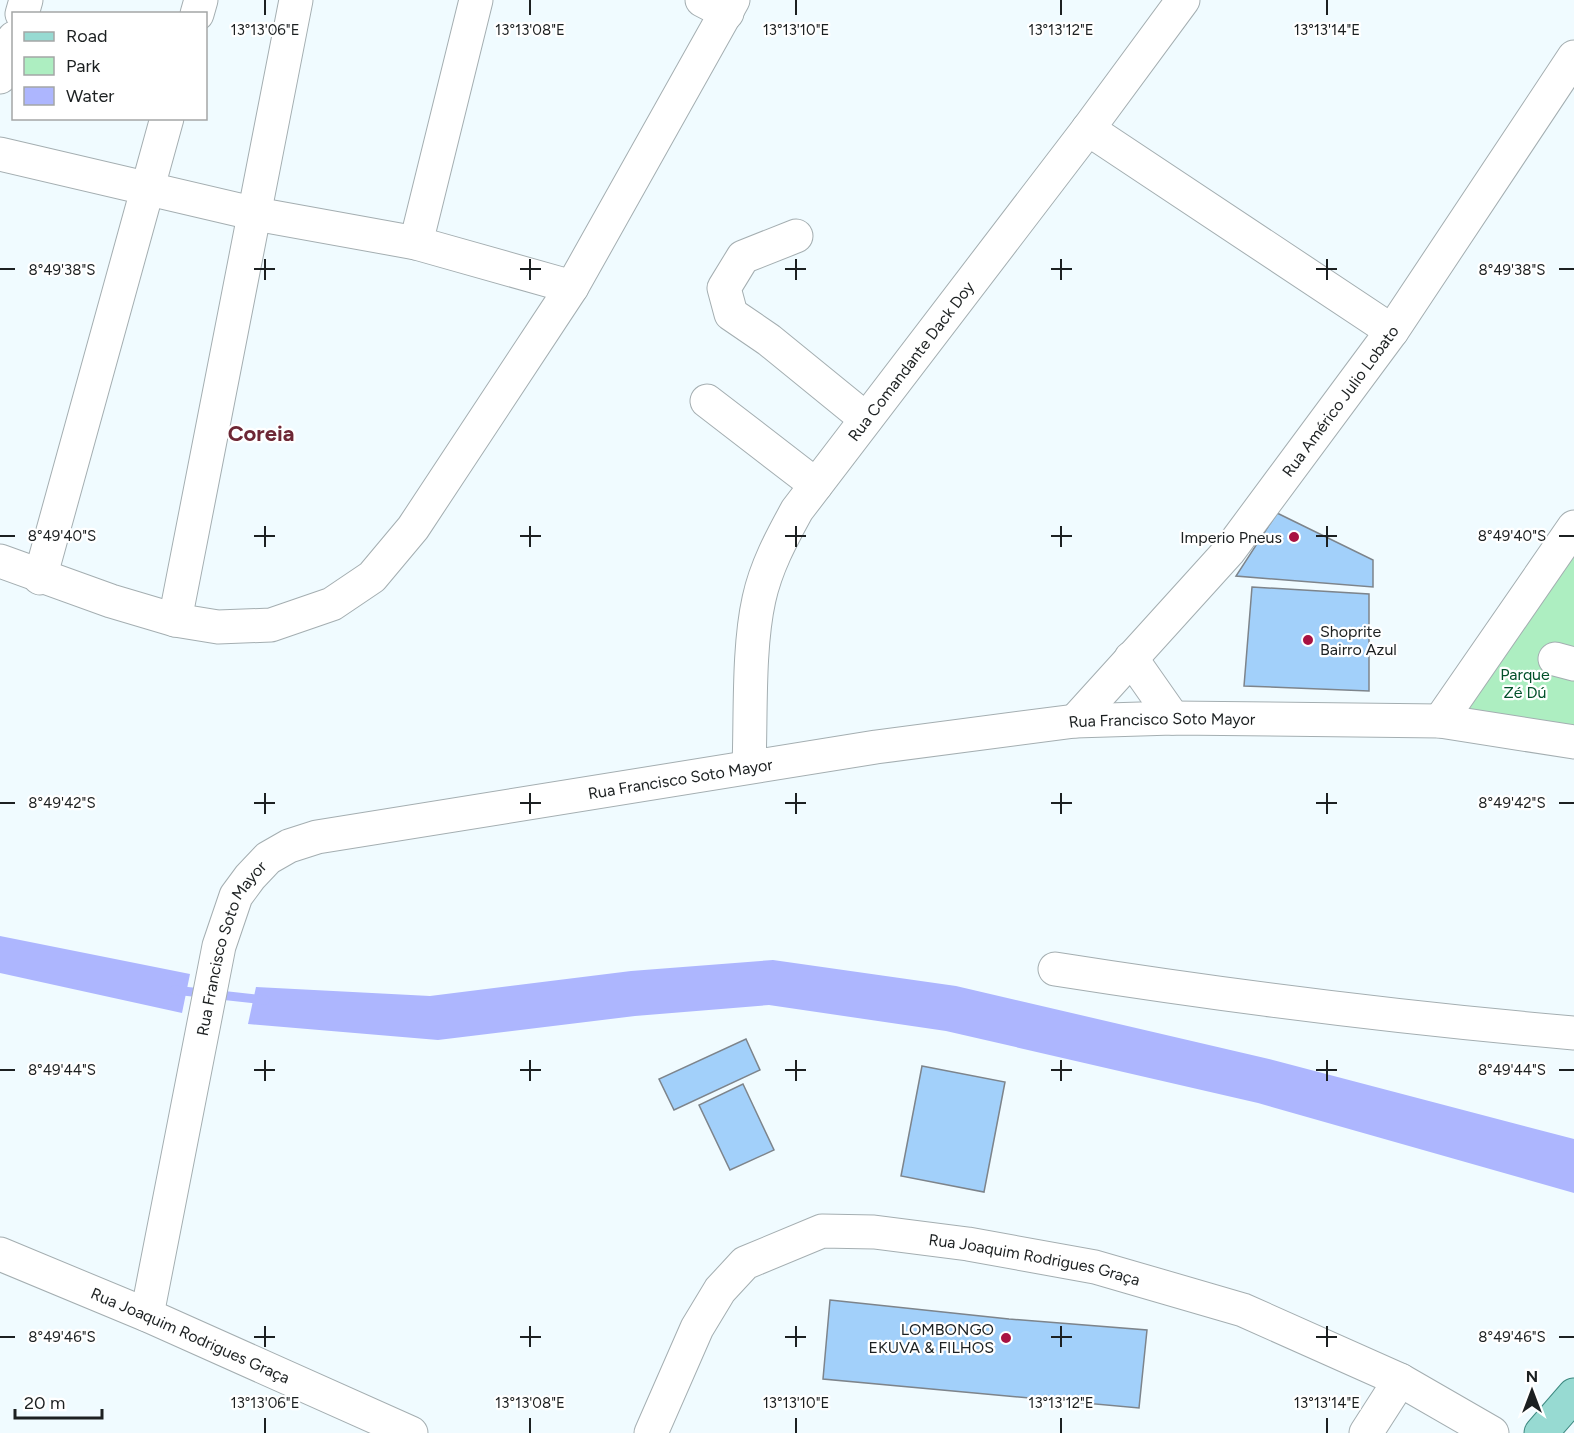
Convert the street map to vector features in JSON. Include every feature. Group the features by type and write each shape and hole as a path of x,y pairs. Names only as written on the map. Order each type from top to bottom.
{"main road":[{"path":"1541,1433 1574,1395"}],"street":[{"path":"175,620 296,0"},
{"path":"416,243 476,0"},
{"name":"Rua Comandante Dack Doy","path":"749,766 758,601 780,541 796,510 1088,129 1183,0"},
{"path":"0,561 40,578 175,620 218,627 271,625 333,604 372,577 413,528 572,287 721,4"},
{"path":"0,77 12,44"},
{"name":"Rua Américo Julio Lobato","path":"1075,721 1230,551 1392,331 1574,57"},
{"path":"40,578 166,120"},
{"path":"1088,129 1392,331"},
{"path":"0,153 256,214 416,243 572,287"},
{"path":"796,236 743,257 724,288 731,314 769,340 866,419"},
{"path":"707,401 816,485"},
{"path":"1440,721 1574,526"},
{"path":"1131,658 1173,718"},
{"name":"Rua Francisco Soto Mayor","path":"147,1315 219,946 236,896 268,858 290,846 350,830 587,795 749,766 1075,721 1173,718 1440,721 1574,742"},
{"path":"1055,969 1220,995 1478,1025 1574,1033"},
{"name":"Rua Joaquim Rodrigues Graça","path":"651,1433 697,1328 720,1290 745,1263 822,1231 874,1233 968,1245 1095,1267 1243,1310 1400,1380 1492,1433"},
{"name":"Rua Joaquim Rodrigues Graça","path":"0,1254 147,1315 411,1433"},
{"path":"1366,1433 1400,1380"}],"green space":[{"name":"Parque Zé Dú","path":"1574,527 1574,742 1440,721"}],"water":[{"path":"0,936 190,974 182,1013 0,973"},
{"path":"773,960 956,986 1269,1059 1574,1139 1574,1193 1258,1103 946,1031 769,1005 635,1016 438,1040 248,1024 256,987 430,996 631,971"}],"building":[{"name":"Imperio Pneus","path":"1277,513 1373,560 1373,587 1236,576"},
{"name":"Shoprite Bairro Azul","path":"1252,587 1369,594 1369,691 1244,686"},
{"path":"746,1039 760,1070 674,1110 659,1079"},
{"path":"922,1066 1005,1082 984,1192 901,1176"},
{"path":"743,1084 774,1150 730,1170 699,1105"},
{"path":"830,1300 1009,1319 1147,1330 1139,1408 823,1379"}],"waterway":[{"path":"174,990 265,1000"}],"place":[{"name":"Imperio Pneus","path":"1294,537"},
{"name":"Shoprite Bairro Azul","path":"1308,640"},
{"name":"LOMBONGO EKUVA & FILHOS","path":"1006,1338"}],"district":[{"name":"Coreia","path":"261,433"}]}
